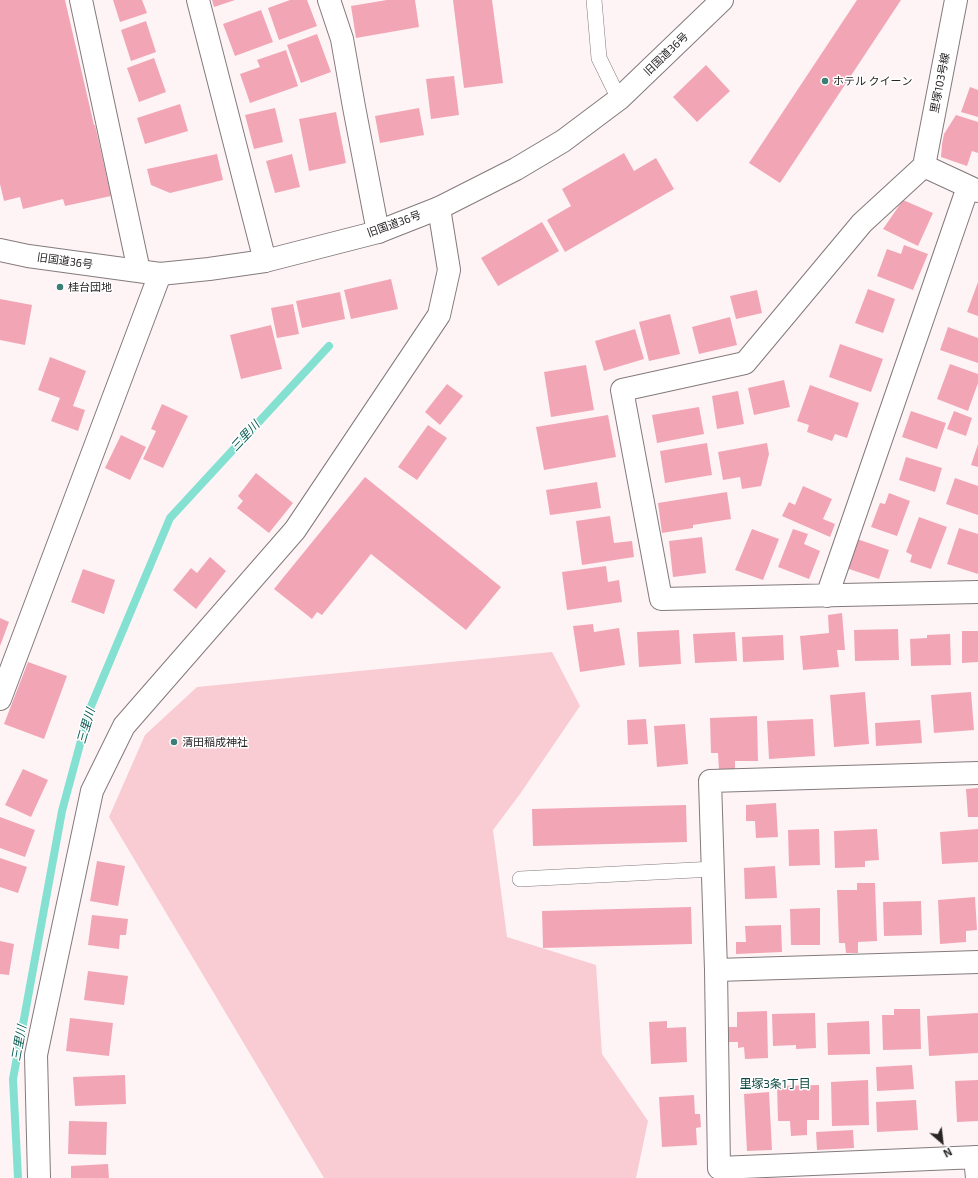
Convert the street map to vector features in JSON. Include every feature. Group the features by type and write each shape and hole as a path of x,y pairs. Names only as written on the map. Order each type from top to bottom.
{"street":[{"path":"2,689 150,272 81,0"},
{"path":"198,0 265,261"},
{"path":"329,0 342,39 378,232"},
{"name":"旧国道36号","path":"0,250 28,256 150,272 210,269 265,261 378,232 438,208 516,169 563,141 619,99 722,0"},
{"name":"里塚103号線","path":"924,166 956,0"},
{"path":"827,596 973,189 924,166 862,223 745,363 622,390 661,599 827,596 978,592"},
{"path":"39,1178 36,1055 92,791 124,726 295,530 439,315 449,270 438,208"},
{"path":"977,1164 720,1168 714,869 710,781 978,773"},
{"path":"716,970 978,962"}],"lane":[{"path":"594,0 599,58 619,99"},
{"path":"520,879 714,869"}],"shaded area":[{"path":"552,652 580,706 520,794 493,830 507,937 596,965 602,1054 648,1121 636,1178 324,1178 109,817 145,735 197,687"}],"building":[{"path":"0,0 65,0 111,196 65,206 63,199 23,209 20,197 4,201 0,184"},
{"path":"113,0 142,0 147,13 120,22"},
{"path":"212,0 235,0 214,7"},
{"path":"290,0 307,0 317,26 279,40 268,8"},
{"path":"387,0 415,0 419,27 356,38 351,6"},
{"path":"453,0 492,0 503,83 464,88"},
{"name":"ホテル クイーン","path":"857,0 901,0 780,183 749,163"},
{"path":"261,10 273,42 235,56 223,24"},
{"path":"146,21 156,52 131,61 121,30"},
{"path":"317,34 331,72 301,83 287,45"},
{"path":"286,50 298,86 250,103 240,74 260,67 257,60"},
{"path":"154,58 166,92 139,102 127,68"},
{"path":"706,65 730,91 697,122 673,97"},
{"path":"454,76 459,115 431,119 426,79"},
{"path":"970,87 978,90 978,117 961,112"},
{"path":"180,104 188,131 145,144 137,118"},
{"path":"275,108 283,142 254,149 245,115"},
{"path":"419,108 424,135 380,143 375,116"},
{"path":"336,112 346,163 309,171 299,119"},
{"path":"956,115 978,122 978,153 972,151 967,166 941,157 944,134"},
{"path":"624,153 634,171 656,158 674,189 565,252 547,220 571,206 562,189"},
{"path":"217,154 223,180 170,193 151,185 147,169"},
{"path":"292,154 300,187 275,193 266,161"},
{"path":"903,200 933,213 918,246 883,229"},
{"path":"542,222 559,251 498,286 481,258"},
{"path":"904,245 928,254 913,290 877,276 887,249 901,254"},
{"path":"391,279 398,309 351,319 344,290"},
{"path":"978,282 978,316 967,312"},
{"path":"868,289 895,299 883,333 855,323"},
{"path":"757,290 762,313 736,319 730,296"},
{"path":"340,292 345,319 302,328 296,301"},
{"path":"0,299 32,305 25,345 0,340"},
{"path":"293,304 299,334 277,338 271,308"},
{"path":"670,314 680,354 649,361 639,322"},
{"path":"730,317 737,345 699,354 692,327"},
{"path":"271,325 282,369 241,379 230,335"},
{"path":"948,327 978,338 978,363 940,350"},
{"path":"635,329 644,359 604,371 595,341"},
{"path":"840,344 883,359 871,392 829,377"},
{"path":"50,357 86,371 73,406 85,410 78,431 51,421 60,398 38,390"},
{"path":"950,364 978,374 978,383 968,411 937,399"},
{"path":"586,365 594,410 551,417 544,372"},
{"path":"784,380 790,407 754,415 748,388"},
{"path":"447,384 463,396 440,425 425,412"},
{"path":"810,385 859,403 847,438 835,434 832,441 807,432 809,425 797,421"},
{"path":"738,391 744,424 717,429 712,396"},
{"path":"162,404 188,416 163,468 143,459 156,431 151,429"},
{"path":"699,407 704,434 657,443 652,415"},
{"path":"911,411 946,423 937,449 902,437"},
{"path":"954,411 972,418 966,436 947,429"},
{"path":"608,415 616,457 544,470 536,427"},
{"path":"428,425 447,438 417,480 398,467"},
{"path":"121,435 146,447 130,480 105,468"},
{"path":"707,443 712,475 665,483 660,451"},
{"path":"767,443 769,454 761,486 742,489 740,477 723,480 718,452"},
{"path":"978,444 978,467 971,465"},
{"path":"906,457 942,468 935,492 899,480"},
{"path":"256,473 293,503 269,533 237,508 243,501 238,496"},
{"path":"365,477 501,587 466,630 371,554 322,615 317,612 312,619 274,589"},
{"path":"955,478 978,486 978,515 946,504"},
{"path":"597,482 601,508 550,515 546,490"},
{"path":"803,486 832,499 823,519 835,524 830,537 782,516 789,502 795,505"},
{"path":"727,492 731,519 693,525 693,528 662,533 658,503"},
{"path":"889,493 910,501 897,536 871,527 880,503 885,504"},
{"path":"610,516 614,543 632,541 634,557 582,565 576,521"},
{"path":"919,517 947,527 931,569 910,562 912,555 906,552"},
{"path":"959,528 978,534 978,574 947,564"},
{"path":"752,529 779,539 763,580 735,570"},
{"path":"793,529 808,534 804,544 820,551 809,579 778,567"},
{"path":"702,537 706,573 673,577 669,541"},
{"path":"857,539 889,550 879,579 846,568"},
{"path":"210,557 226,571 196,609 173,590 191,568 197,573"},
{"path":"606,566 608,582 619,580 622,602 567,610 562,572"},
{"path":"83,569 115,580 104,614 71,602"},
{"path":"842,613 845,650 837,650 839,667 803,670 800,636 829,633 828,615"},
{"path":"0,618 9,622 0,646"},
{"path":"593,624 594,632 619,628 625,665 580,672 573,626"},
{"path":"898,629 899,660 855,661 854,630"},
{"path":"679,630 681,664 639,667 637,632"},
{"path":"962,631 978,631 978,662 962,663"},
{"path":"735,632 737,661 695,663 693,634"},
{"path":"950,634 951,665 911,666 910,639 927,638 927,635"},
{"path":"783,635 784,660 743,662 742,637"},
{"path":"28,662 67,676 44,739 4,724"},
{"path":"865,692 869,744 834,747 830,695"},
{"path":"971,692 974,730 934,733 931,695"},
{"path":"757,716 758,761 735,761 735,769 719,770 718,753 711,753 710,718"},
{"path":"646,719 648,744 628,745 627,720"},
{"path":"813,719 815,756 769,759 767,721"},
{"path":"920,720 922,743 876,746 875,723"},
{"path":"685,724 688,764 657,767 654,726"},
{"path":"23,769 48,780 31,817 5,805"},
{"path":"978,788 978,817 968,817 966,789"},
{"path":"776,803 778,837 756,838 755,821 746,821 746,805"},
{"path":"686,805 687,842 533,846 532,809"},
{"path":"0,817 35,830 25,857 0,848"},
{"path":"819,829 820,865 789,866 788,830"},
{"path":"877,829 879,860 865,861 865,867 835,868 834,831"},
{"path":"978,829 978,862 942,864 940,832"},
{"path":"0,858 27,867 18,893 0,887"},
{"path":"97,861 125,866 118,906 90,901"},
{"path":"775,866 777,898 745,899 744,868"},
{"path":"857,883 875,883 877,941 858,942 858,953 846,953 845,943 839,943 837,890 857,890"},
{"path":"975,897 977,930 966,931 966,942 940,944 938,900"},
{"path":"921,901 922,935 884,936 883,902"},
{"path":"691,907 692,944 543,948 542,911"},
{"path":"820,908 820,945 791,945 790,909"},
{"path":"92,915 128,919 126,935 120,935 119,949 88,945"},
{"path":"781,925 782,952 736,954 736,942 746,942 745,926"},
{"path":"0,941 14,944 9,975 0,974"},
{"path":"88,971 128,976 124,1005 84,1000"},
{"path":"894,1009 920,1009 921,1049 883,1050 882,1015 894,1015"},
{"path":"767,1011 768,1058 745,1059 744,1047 738,1048 738,1042 726,1042 725,1027 737,1027 737,1012"},
{"path":"815,1013 816,1048 796,1049 796,1045 773,1046 772,1014"},
{"path":"978,1013 978,1053 929,1056 927,1016"},
{"path":"70,1018 113,1023 109,1056 66,1051"},
{"path":"667,1021 667,1028 686,1027 687,1062 651,1064 649,1022"},
{"path":"869,1021 870,1054 828,1055 827,1023"},
{"path":"912,1065 914,1089 877,1091 876,1067"},
{"path":"125,1075 126,1104 75,1106 73,1077"},
{"path":"868,1080 869,1125 832,1126 831,1082"},
{"path":"978,1080 978,1121 957,1122 955,1081"},
{"path":"819,1085 819,1120 807,1120 807,1135 791,1136 790,1121 778,1121 777,1086"},
{"path":"769,1092 772,1150 747,1151 744,1094"},
{"path":"694,1095 695,1114 700,1114 701,1127 696,1128 697,1145 662,1147 659,1097"},
{"path":"916,1100 918,1130 877,1132 876,1102"},
{"path":"69,1121 107,1122 106,1155 68,1154"},
{"path":"853,1130 854,1148 817,1150 816,1132"},
{"path":"108,1164 109,1178 71,1178 71,1166"}],"waterway":[{"name":"三里川","path":"18,1178 13,1079 62,811 89,711 170,518 329,346"}],"place":[{"name":"ホテル クイーン","path":"825,81"},
{"name":"桂台団地","path":"60,287"},
{"name":"清田稲成神社","path":"174,742"}],"district":[{"name":"里塚3条1丁目","path":"775,1084"}]}
